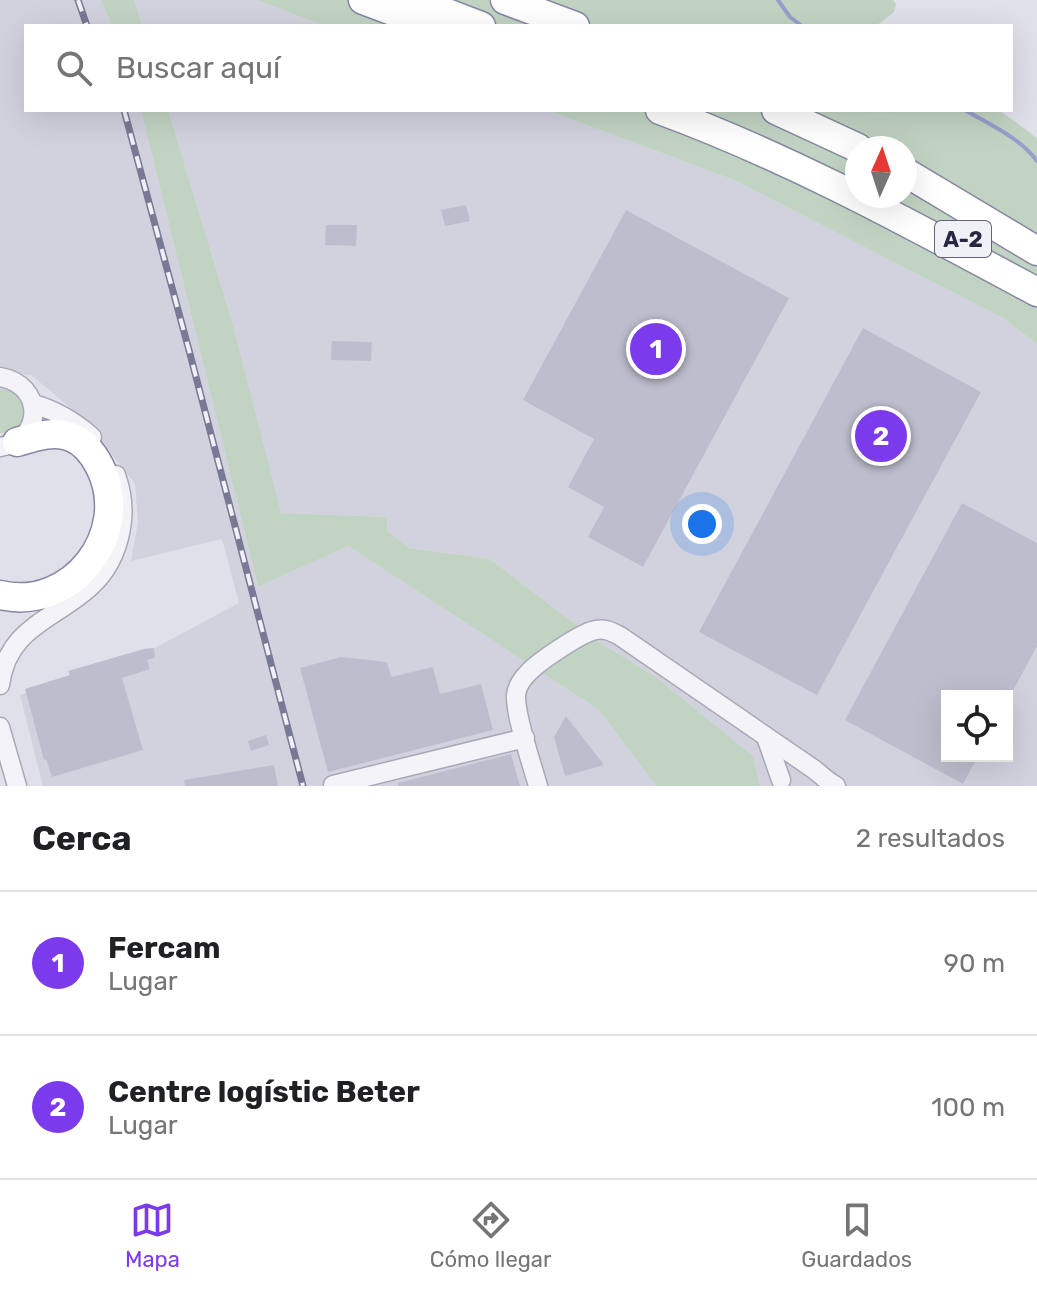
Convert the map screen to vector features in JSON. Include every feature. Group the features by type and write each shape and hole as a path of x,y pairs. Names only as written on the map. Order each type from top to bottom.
{"highway":[{"path":"363,0 427,24"},
{"path":"412,0 476,24"},
{"path":"505,0 570,24"},
{"path":"665,112 793,164 1037,289"},
{"path":"702,112 845,175"},
{"path":"780,112 845,142"},
{"name":"A-2","path":"917,179 1037,251"},
{"name":"A-2","path":"910,208 935,221 1037,289"},
{"path":"0,595 35,596 57,590 71,581 97,552 109,517 103,473 85,446 72,437 56,434 8,444"}],"street":[{"path":"0,377 21,385 33,404 30,429 8,444"},
{"path":"0,685 8,658 20,639 39,621 86,591 117,549 122,527 123,499 118,478 101,445 67,418 33,404"},
{"path":"538,786 516,695 519,683 529,671 581,635 602,629 620,636 824,780"},
{"path":"0,727 17,786"},
{"path":"766,737 780,783"},
{"path":"333,785 525,738"},
{"path":"780,783 785,773 801,765 824,780"}],"shaded area":[{"path":"0,0 101,0 111,24 24,24 24,112 141,112 258,587 348,546 599,710 656,786 43,786 20,695 155,648 239,603 222,539 131,561 138,522 135,484 85,420 31,375 0,373"},
{"path":"134,0 257,0 320,24 141,24"},
{"path":"169,112 552,112 734,180 1003,318 1037,344 1037,786 760,786 753,756 656,677 599,642 490,559 409,548 387,531 387,517 281,513 250,407 231,318"}],"green space":[{"path":"101,0 134,0 141,24 111,24"},
{"path":"257,0 893,0 896,4 894,12 879,24 320,24"},
{"path":"141,112 169,112 231,318 281,513 387,517 387,531 409,548 490,559 599,642 656,677 753,756 760,786 656,786 599,710 348,546 258,587"},
{"path":"552,112 1002,112 1037,138 1037,344 1003,318 734,180"},
{"path":"0,389 19,396 25,411 19,426 0,433"}],"building":[{"path":"466,205 470,221 445,226 441,210"},
{"path":"626,210 789,298 643,567 588,537 604,507 568,487 594,439 523,400"},
{"path":"326,225 357,225 356,246 325,245"},
{"path":"863,328 981,392 817,695 699,632"},
{"path":"332,341 372,342 371,361 331,360"},
{"path":"962,503 1037,543 1037,646 1013,690 941,690 941,762 975,762 963,784 845,720"},
{"path":"154,648 155,658 147,660 150,669 122,678 143,750 52,777 44,760 25,689 70,675 68,671"},
{"path":"341,657 387,662 391,677 433,667 440,694 481,684 493,730 328,772 300,668"},
{"path":"566,716 604,765 565,776 554,737"},
{"path":"266,735 269,745 251,751 248,741"},
{"path":"511,754 520,786 398,786 398,783"},
{"path":"274,765 278,786 185,786 184,780"}],"waterway":[{"path":"778,0 799,24"},
{"path":"969,112 1013,138 1037,161"}],"railway":[{"path":"78,0 86,24"},
{"path":"125,112 303,786"}],"place":[{"name":"Fercam","path":"656,349"},
{"name":"Centre logístic Beter","path":"881,436"}]}
